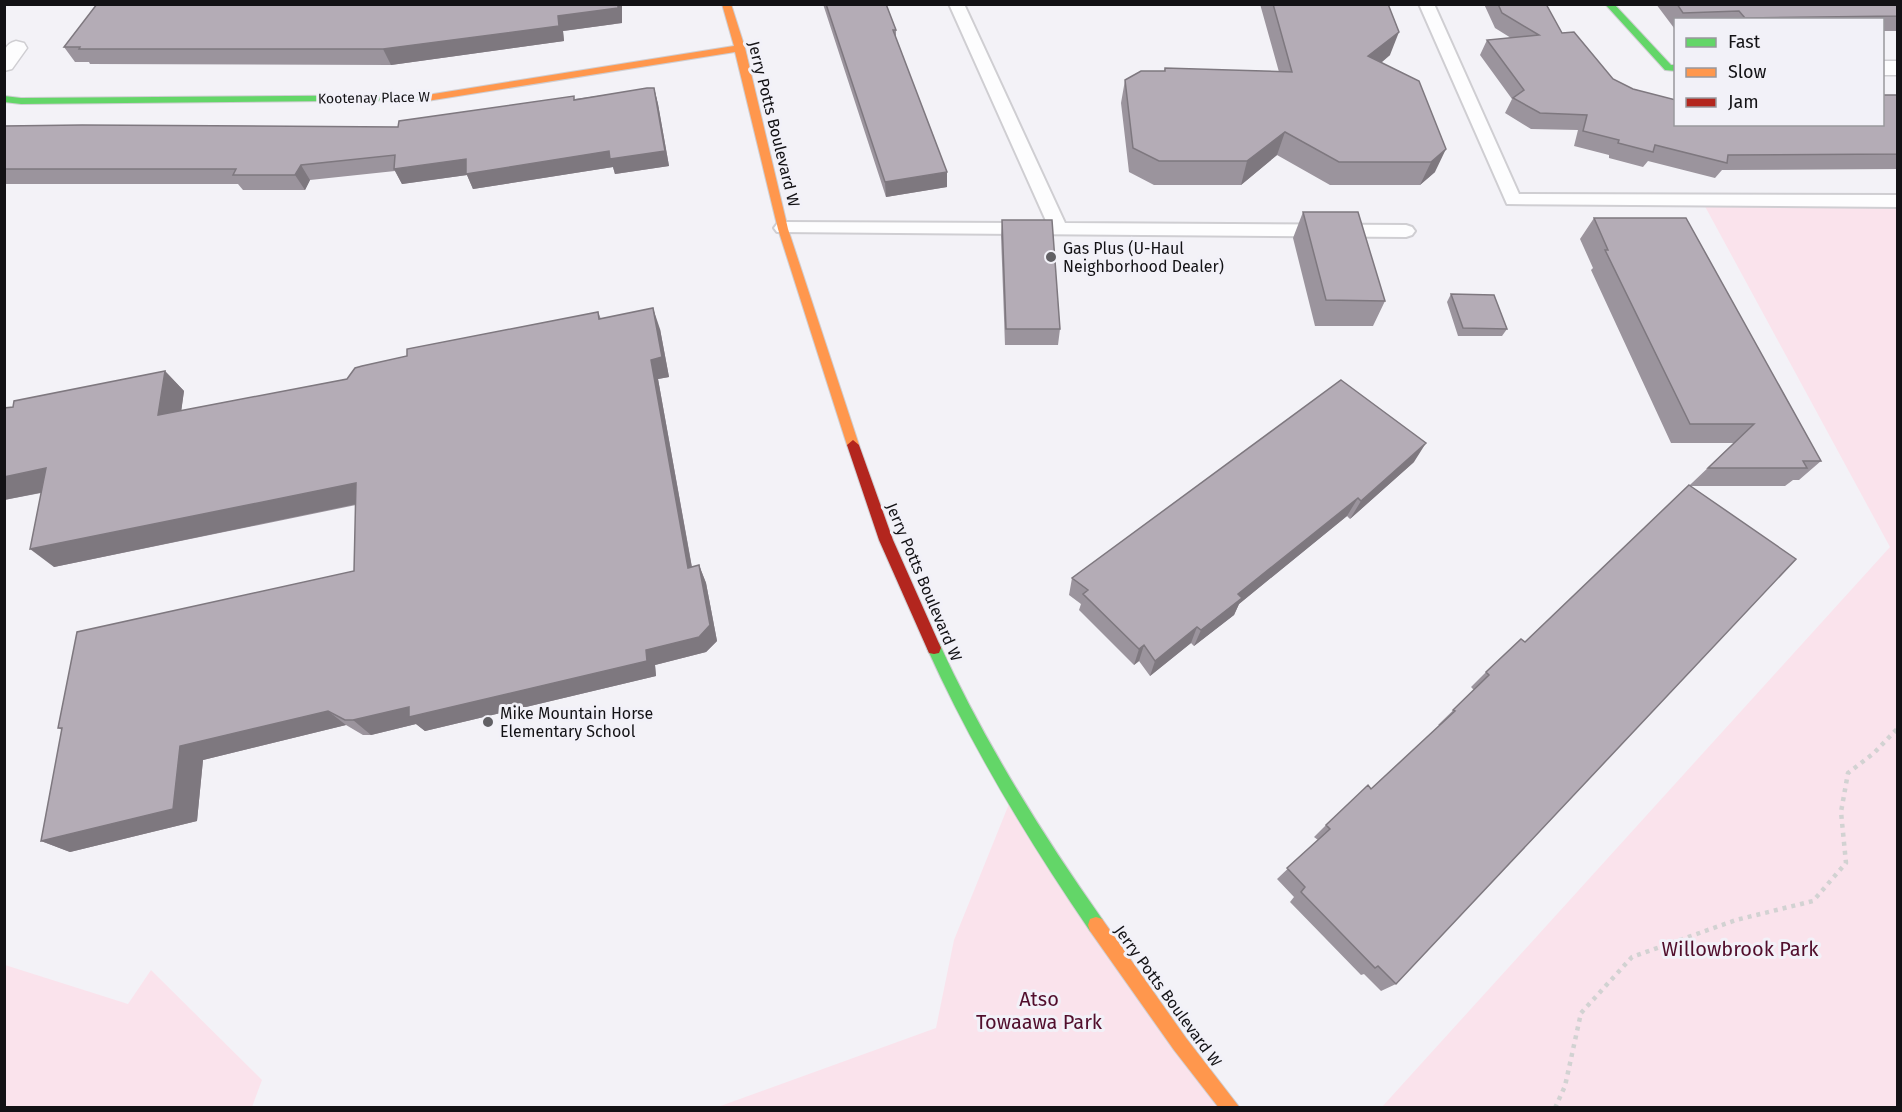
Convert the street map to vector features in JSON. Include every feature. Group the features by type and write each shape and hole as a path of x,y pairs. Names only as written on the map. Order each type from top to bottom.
{"street":[{"name":"Jerry Potts Boulevard W","path":"726,4 740,48 783,228 824,362 886,540 958,703 1011,800 1056,867 1180,1044 1231,1107"},
{"path":"1609,4 1668,68 1674,68"},
{"name":"Kootenay Place W","path":"4,99 21,101 423,99 740,48"}],"lane":[{"path":"956,4 1059,229"},
{"path":"1426,4 1514,200 1898,201"},
{"path":"783,228 1406,231"}],"path":[{"path":"1555,1107 1565,1086 1581,1013 1632,957 1736,920 1813,901 1846,863 1841,812 1848,772 1874,753 1898,728"}],"green space":[{"name":"Willowbrook Park","path":"1701,199 1897,201 1897,1107 1381,1108 1890,547"},
{"name":"Atso Towaawa Park","path":"1011,799 1231,1108 715,1108 936,1028 954,940"},
{"path":"5,965 128,1004 151,970 262,1080 252,1107 5,1107"}],"building":[{"path":"97,4 618,4 618,8 558,16 559,26 383,49 79,49 80,47 64,47"},
{"path":"826,4 886,4 896,30 893,30 947,172 885,182"},
{"path":"1273,4 1388,4 1399,32 1368,56 1419,81 1446,149 1431,162 1339,162 1285,132 1247,161 1159,161 1133,148 1125,80 1141,71 1165,71 1165,68 1292,72"},
{"path":"1498,4 1546,4 1562,33 1574,32 1613,79 1633,89 1674,99 1674,126 1884,126 1884,95 1898,95 1898,154 1728,155 1727,163 1655,145 1653,152 1583,131 1587,115 1540,113 1513,98 1524,90 1487,40 1539,35 1502,13"},
{"path":"1677,4 1898,4 1898,16 1745,18 1739,11 1683,13"},
{"path":"654,88 665,151 610,159 609,151 466,174 466,159 394,169 395,155 301,165 295,175 233,175 236,169 4,169 4,126 398,127 399,121 574,96 574,100"},
{"path":"1303,212 1358,212 1385,301 1326,300"},
{"path":"1594,218 1686,218 1821,461 1803,461 1807,468 1708,468 1754,424 1690,424 1605,250 1608,250"},
{"path":"1002,220 1052,220 1060,329 1006,329"},
{"path":"1451,294 1494,295 1507,329 1463,328"},
{"path":"653,308 662,357 651,360 688,568 699,565 710,625 699,637 646,650 647,661 409,717 409,707 353,720 345,720 328,711 180,746 173,809 41,841 62,728 58,728 77,632 354,571 356,483 30,549 46,468 4,477 4,408 13,407 14,401 165,371 158,415 347,379 355,368 407,356 407,349 598,312 599,319"},
{"path":"1341,380 1426,443 1361,501 1358,498 1238,594 1242,598 1201,630 1197,627 1155,661 1144,645 1139,649 1083,594 1088,590 1072,578"},
{"path":"1689,485 1796,559 1396,984 1378,966 1375,968 1301,892 1305,887 1287,868 1330,829 1326,825 1368,785 1371,789 1455,711 1453,710 1489,675 1486,672 1521,639 1525,642"}],"traffic: fast":[{"path":"1609,4 1668,68 1674,68"},
{"path":"4,99 21,101 427,98"},
{"path":"934,648 969,721 1008,791 1096,925"}],"traffic: slow":[{"path":"726,4 783,229 816,338 853,445"},
{"path":"427,98 740,48"},
{"path":"1096,925 1180,1044 1231,1108"}],"traffic: jam":[{"path":"853,445 886,540 934,648"}],"place":[{"name":"Gas Plus (U-Haul Neighborhood Dealer)","path":"1051,257"},
{"name":"Mike Mountain Horse Elementary School","path":"488,722"}]}
